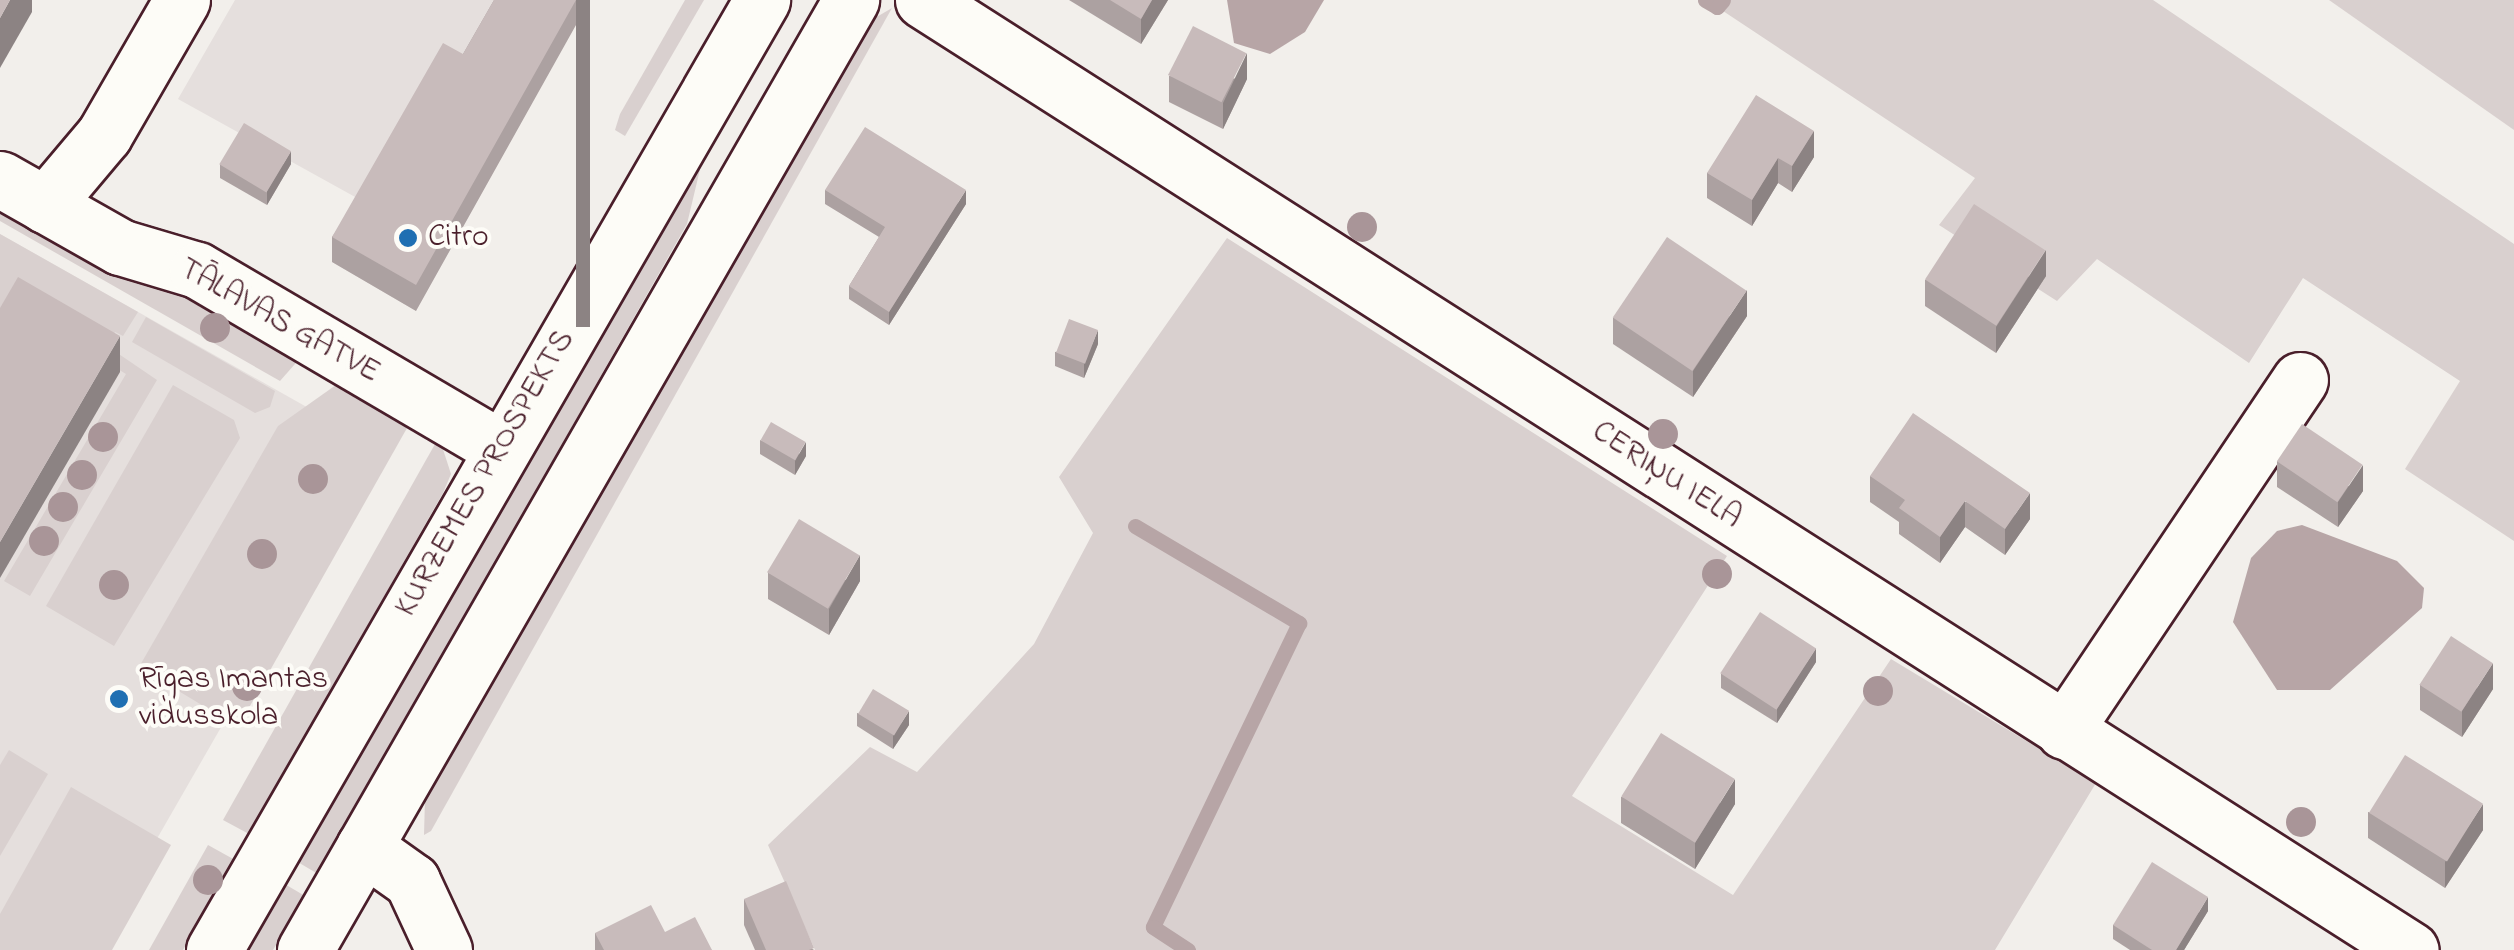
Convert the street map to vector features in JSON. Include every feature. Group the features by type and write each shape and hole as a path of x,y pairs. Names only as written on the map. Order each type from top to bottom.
{"street":[{"path":"22,192 104,134 182,0"},
{"name":"KURZEMES PROSPEKTS","path":"214,950 500,448 762,0"},
{"path":"728,214 732,172 782,39 775,0"},
{"path":"305,950 851,0"},
{"name":"CERIŅU IELA","path":"923,0 2411,950"},
{"name":"TĀLAVAS GATVE","path":"22,192 120,247 197,270 500,448"},
{"path":"2064,731 2300,380"},
{"path":"364,847 412,882 444,950"}],"shaded area":[{"path":"235,0 589,0 416,311 332,262 366,203 178,99"},
{"path":"685,0 704,0 625,136 615,130 620,114"},
{"path":"1227,0 1324,0 1305,32 1270,54 1234,43"},
{"path":"1722,0 2153,0 2514,244 2514,541 2405,469 2460,381 2303,278 2249,363 2097,259 2057,301 1939,225 1975,178 1717,7"},
{"path":"2329,0 2514,0 2514,130"},
{"path":"892,8 431,831 424,835 425,799 435,778 868,22"},
{"path":"761,54 702,161 687,224 318,874 296,861"},
{"path":"0,202 165,274 302,356 280,381 0,221"},
{"name":"Rīgas Imantas vidusskola","path":"0,234 381,449 93,950 0,950"},
{"path":"0,234 138,312 123,336 115,332 108,345 0,344"},
{"path":"1227,238 1727,556 1572,796 1733,895 1891,659 2096,783 1995,950 815,950 768,845 870,747 917,772 1034,644 1093,533 1059,477"},
{"path":"146,317 275,391 270,407 255,413 132,342"},
{"path":"110,348 157,380 30,596 4,581 126,374 103,360"},
{"path":"343,380 411,421 238,727 139,667 278,426"},
{"path":"173,385 234,420 240,438 114,646 46,606"},
{"path":"439,437 451,474 443,493 249,834 223,820"},
{"path":"2302,525 2397,561 2424,588 2422,608 2330,690 2277,690 2233,622 2251,558 2277,531"},
{"path":"9,750 48,774 0,856 0,765"},
{"path":"71,787 171,845 112,950 0,950 0,914"},
{"path":"208,845 235,860 183,950 149,950"},
{"path":"283,883 305,896 273,950 245,950"}],"building":[{"path":"0,0 10,0 0,18"},
{"path":"494,0 576,0 416,285 332,237 443,43 463,54"},
{"path":"1110,0 1152,0 1141,19"},
{"path":"1193,26 1246,53 1221,102 1168,75"},
{"path":"1756,95 1814,131 1792,166 1778,158 1752,200 1707,173"},
{"path":"244,123 291,151 266,192 219,164"},
{"path":"865,127 966,190 889,312 849,286 885,227 825,190"},
{"path":"1974,204 2045,250 1996,326 1925,279"},
{"path":"1667,237 1747,291 1692,371 1613,317"},
{"path":"18,277 120,336 0,542 0,308"},
{"path":"1069,319 1098,330 1085,364 1056,353"},
{"path":"1913,413 2030,493 2005,529 1965,501 1940,537 1899,508 1905,500 1870,476"},
{"path":"771,422 806,442 795,460 760,440"},
{"path":"2302,424 2363,465 2337,502 2277,461"},
{"path":"799,519 860,556 828,609 767,572"},
{"path":"1760,612 1816,648 1776,710 1720,673"},
{"path":"2451,636 2493,663 2461,712 2419,685"},
{"path":"873,689 909,711 894,735 858,714"},
{"path":"1661,733 1735,779 1695,843 1621,797"},
{"path":"2405,755 2483,804 2447,861 2369,813"},
{"path":"2152,862 2208,897 2176,950 2152,950 2113,925"},
{"path":"786,881 814,948 809,950 766,950 744,899"},
{"path":"651,905 665,932 695,917 712,950 604,950 595,933"}],"waterway":[{"path":"1705,0 1717,7 1723,0"},
{"path":"1135,526 1299,623 1153,927 1188,950"}],"place":[{"name":"Citro","path":"408,238"},
{"name":"Rīgas Imantas vidusskola","path":"119,699"}]}
